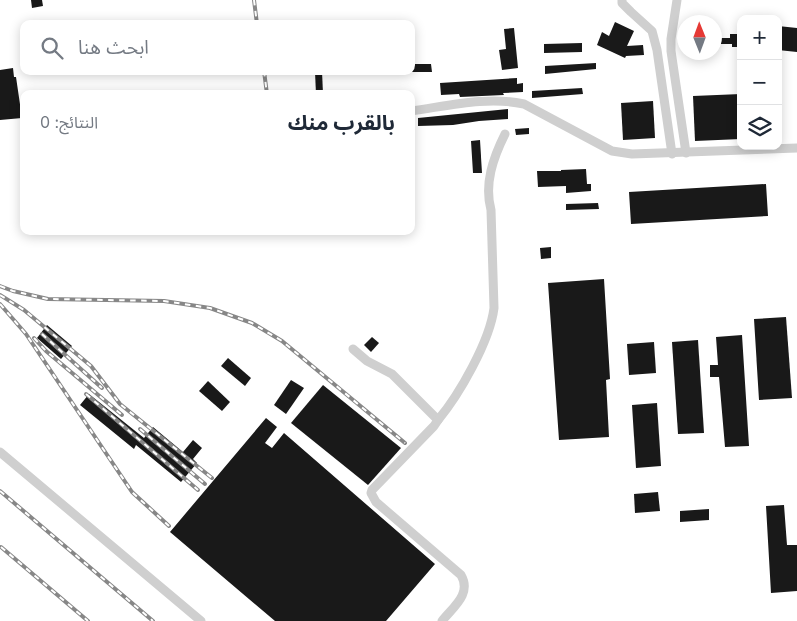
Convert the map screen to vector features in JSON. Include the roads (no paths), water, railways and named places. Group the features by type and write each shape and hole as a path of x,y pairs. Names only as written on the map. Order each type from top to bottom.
{"lane":[{"path":"622,0 622,3 630,12 652,31 672,154"},
{"path":"677,0 671,51 686,153"},
{"path":"657,53 671,51"},
{"path":"415,110 493,100 512,101 524,104 612,151 632,154 797,148"},
{"path":"442,621 461,598 465,591 465,582 461,575 376,502 371,493 434,426 448,408 488,334 493,321 492,240 488,191 494,157 504,134"},
{"path":"353,349 367,361 392,374 438,420"},
{"path":"0,452 201,621"}],"railway":[{"path":"254,0 256,20"},
{"path":"265,75 266,90"},
{"path":"0,286 48,299 164,301 210,308 252,323 282,341 405,443"},
{"path":"0,295 24,310 91,366 120,404 212,478"},
{"path":"0,304 26,334 132,492 169,526"},
{"path":"42,334 102,388"},
{"path":"34,338 46,351 122,415"},
{"path":"86,394 198,490"},
{"path":"140,429 205,484"},
{"path":"0,491 153,621"},
{"path":"1,547 88,621"}]}
